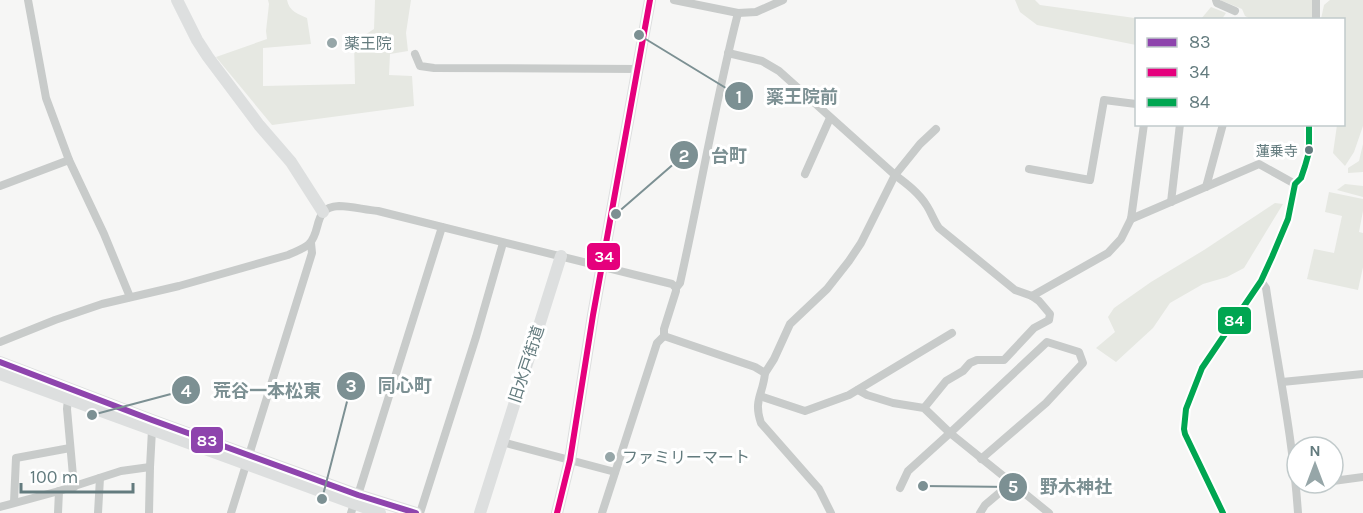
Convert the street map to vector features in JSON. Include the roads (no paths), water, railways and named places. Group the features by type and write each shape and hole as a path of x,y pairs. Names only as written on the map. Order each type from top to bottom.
{"main road":[{"path":"177,0 208,57 259,125 291,162 323,212"},
{"path":"556,513 570,460 580,391 650,0"},
{"name":"旧水戸街道","path":"480,513 561,256"},
{"path":"0,362 380,513"},
{"path":"0,374 152,430 247,460"},
{"path":"354,504 418,513"}],"street":[{"path":"28,0 46,98 69,160 104,234 130,297"},
{"path":"674,0 738,13 756,12 783,0"},
{"path":"1216,0 1217,3 1235,11"},
{"path":"1316,0 1316,18"},
{"path":"664,336 663,329 676,288 680,283 738,13"},
{"path":"728,53 762,61 779,71 895,175 915,190 939,228 1015,290 1039,301 1050,314 1049,320 1034,328 1004,360 977,360 970,363 963,371 946,381 924,408"},
{"path":"415,54 420,66 434,68 638,69"},
{"path":"1029,170 1090,180 1104,100 1135,104"},
{"path":"805,174 830,118"},
{"path":"1032,296 1108,254 1120,239 1131,219 1144,126"},
{"path":"1171,202 1180,126"},
{"path":"1206,187 1222,126"},
{"path":"1223,513 1185,434 1186,409 1202,368 1261,281 1288,219 1295,184 1301,178 1310,152 1309,126"},
{"path":"831,513 819,489 762,423 757,404 765,373 790,324 827,289 849,261 861,243 895,175 920,144 936,129"},
{"path":"0,186 69,160"},
{"path":"1131,219 1259,164 1295,184"},
{"path":"231,513 312,253 311,243 319,218 328,209 340,206 378,211 672,284 676,288"},
{"path":"354,504 442,227"},
{"path":"0,342 62,317 288,255 311,243"},
{"path":"418,513 476,337 503,243"},
{"path":"1261,281 1266,288 1292,435"},
{"path":"760,396 805,411 858,390 952,333"},
{"path":"664,336 755,367 765,373"},
{"path":"602,513 657,343 664,336"},
{"path":"900,488 908,471 1047,342 1079,352 1083,363 1046,403 981,459"},
{"path":"1282,382 1363,374"},
{"path":"858,390 892,403 924,408 950,434 1048,513"},
{"path":"68,399 74,487"},
{"path":"149,513 152,430"},
{"path":"502,442 615,472"},
{"path":"14,502 16,458 70,448"},
{"path":"0,507 74,487 121,471 150,467"},
{"path":"1345,479 1363,477"},
{"path":"98,513 100,478"},
{"path":"980,513 1011,483"},
{"path":"58,491 58,513"},
{"path":"1298,513 1300,495"}],"place":[{"name":"薬王院前","path":"639,35"},
{"name":"薬王院","path":"332,43"},
{"name":"蓮乗寺","path":"1309,150"},
{"name":"台町","path":"616,214"},
{"name":"荒谷一本松東","path":"92,415"},
{"name":"ファミリーマート","path":"610,457"},
{"name":"野木神社","path":"923,486"},
{"name":"同心町","path":"322,499"}]}
